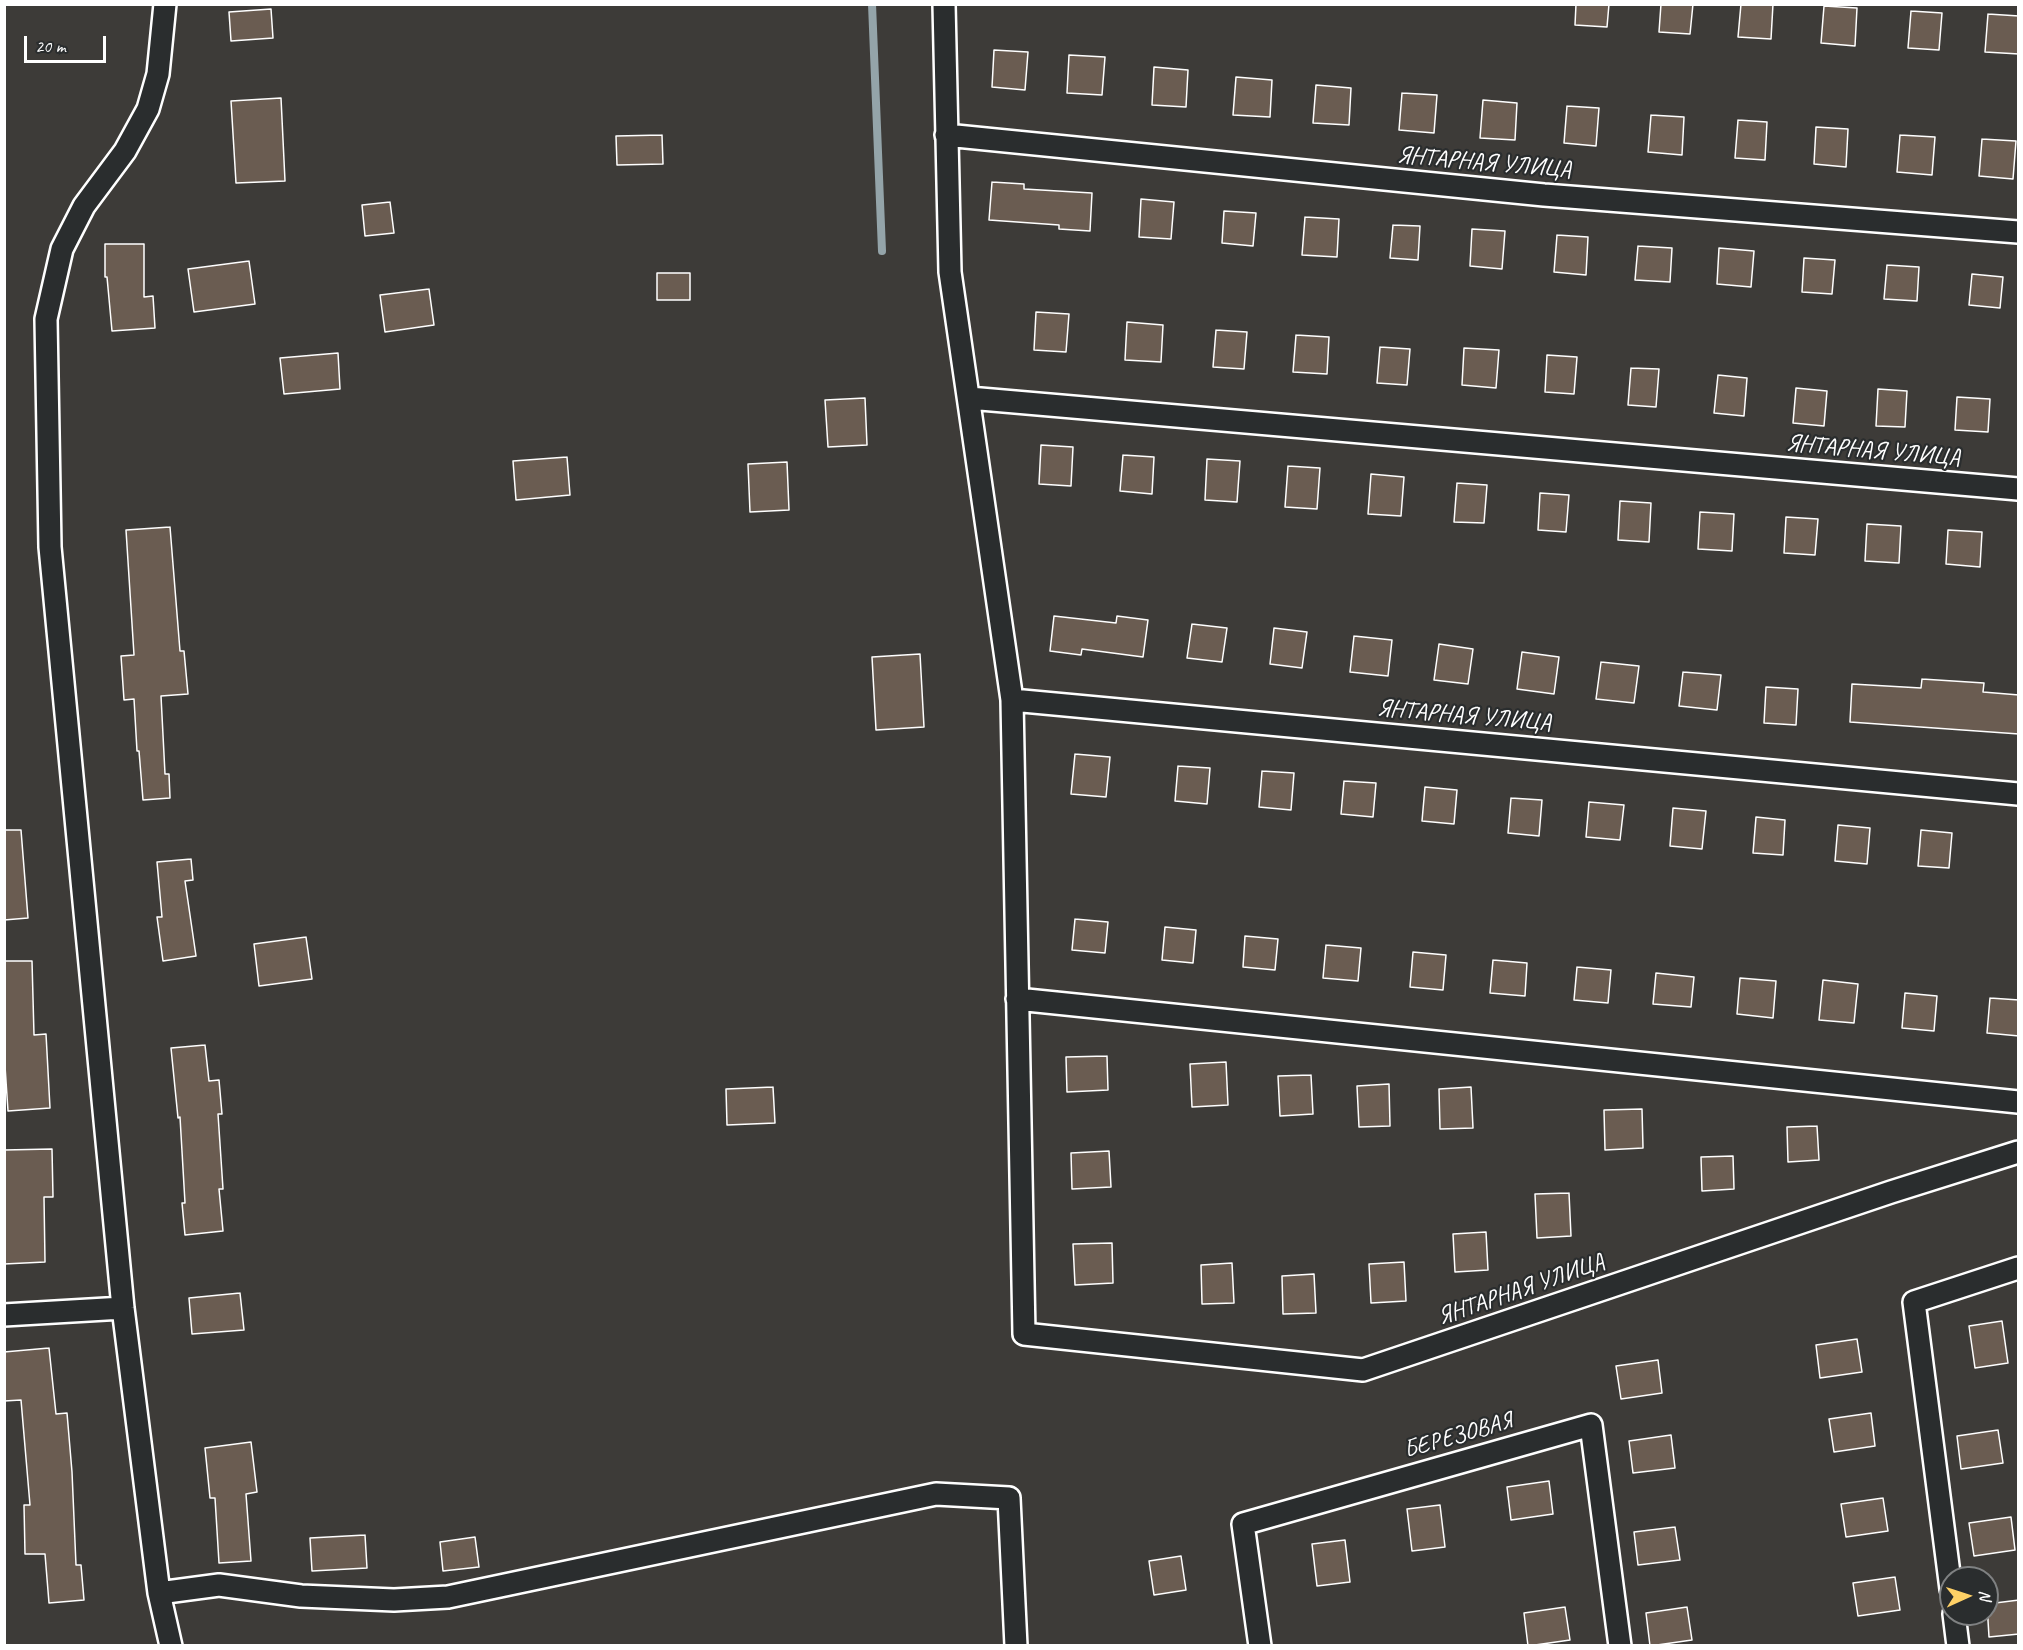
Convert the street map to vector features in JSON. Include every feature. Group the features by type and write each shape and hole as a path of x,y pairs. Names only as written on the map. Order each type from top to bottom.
{"street":[{"path":"165,4 158,74 148,109 124,151 84,206 62,249 46,319 50,547 123,1308 159,1593 171,1646"},
{"path":"944,4 950,272 1012,700 1017,999 2019,1102"},
{"name":"ЯНТАРНАЯ УЛИЦА","path":"946,135 1544,195 2019,232"},
{"name":"ЯНТАРНАЯ УЛИЦА","path":"969,398 2019,489"},
{"name":"ЯНТАРНАЯ УЛИЦА","path":"1012,700 2019,794"},
{"name":"ЯНТАРНАЯ УЛИЦА","path":"1017,999 1024,1334 1363,1370 1891,1192 2019,1152"},
{"path":"1948,1566 1914,1302 2019,1268"},
{"path":"4,1315 123,1308"},
{"name":"БЕРЕЗОВАЯ","path":"1260,1646 1243,1524 1591,1425 1620,1646"},
{"path":"159,1593 219,1585 300,1596 394,1600 448,1597 936,1494 1009,1498 1016,1646"},
{"path":"1956,1626 1958,1646"}],"building":[{"path":"1576,4 1609,4 1607,27 1575,25"},
{"path":"1661,4 1693,4 1690,34 1659,32"},
{"path":"1741,4 1773,4 1771,39 1738,37"},
{"path":"1824,6 1857,8 1855,46 1821,43"},
{"path":"271,9 273,38 231,41 229,12"},
{"path":"1911,11 1942,13 1939,50 1908,48"},
{"path":"1988,14 2019,16 2019,54 1985,52"},
{"path":"994,50 1028,52 1025,90 992,87"},
{"path":"1069,55 1105,57 1102,95 1067,93"},
{"path":"1154,67 1188,70 1186,107 1152,105"},
{"path":"1236,77 1272,80 1270,117 1233,115"},
{"path":"1316,85 1351,88 1349,125 1313,123"},
{"path":"1402,93 1437,95 1434,133 1399,130"},
{"path":"281,98 285,181 236,183 231,101"},
{"path":"1483,100 1517,103 1515,140 1480,138"},
{"path":"1567,106 1599,108 1596,146 1564,143"},
{"path":"1651,115 1684,117 1682,155 1648,152"},
{"path":"1738,120 1767,122 1765,160 1735,158"},
{"path":"1816,127 1848,129 1846,167 1814,164"},
{"path":"662,135 663,164 617,165 616,136"},
{"path":"1900,135 1935,137 1932,175 1897,172"},
{"path":"1982,139 2016,141 2013,179 1979,176"},
{"path":"992,182 1024,184 1024,189 1092,193 1090,231 1059,229 1059,225 989,220"},
{"path":"1141,199 1174,202 1171,239 1139,237"},
{"path":"390,202 394,233 365,236 362,205"},
{"path":"1224,211 1256,213 1253,246 1222,243"},
{"path":"1305,217 1339,219 1337,257 1302,255"},
{"path":"1393,225 1420,226 1418,260 1390,258"},
{"path":"1472,229 1505,231 1502,269 1470,266"},
{"path":"1557,235 1588,237 1586,275 1554,272"},
{"path":"105,244 144,244 144,297 153,296 155,328 112,331 107,277 105,277"},
{"path":"1638,246 1672,248 1670,282 1635,280"},
{"path":"1719,248 1754,251 1751,287 1717,284"},
{"path":"1804,258 1835,260 1832,294 1802,292"},
{"path":"249,261 255,304 194,312 188,269"},
{"path":"1887,265 1919,267 1917,301 1884,299"},
{"path":"657,273 690,273 690,300 657,300"},
{"path":"1972,274 2003,277 2000,308 1969,305"},
{"path":"429,289 434,325 385,332 380,295"},
{"path":"1036,312 1069,314 1066,352 1034,350"},
{"path":"1127,322 1163,325 1161,362 1125,360"},
{"path":"1216,330 1247,332 1244,369 1213,367"},
{"path":"1296,335 1329,337 1327,374 1293,372"},
{"path":"1380,347 1410,349 1407,385 1377,383"},
{"path":"1464,348 1499,350 1496,388 1462,385"},
{"path":"338,353 340,389 284,394 280,358"},
{"path":"1547,355 1577,357 1574,394 1545,392"},
{"path":"1631,368 1659,369 1656,407 1628,405"},
{"path":"1718,375 1747,378 1744,416 1714,413"},
{"path":"1796,388 1827,391 1824,426 1793,423"},
{"path":"1878,389 1907,391 1905,427 1876,426"},
{"path":"1957,397 1990,399 1988,432 1955,430"},
{"path":"865,398 867,445 828,447 825,400"},
{"path":"1041,445 1073,447 1071,486 1039,484"},
{"path":"1123,455 1154,457 1152,494 1120,491"},
{"path":"567,457 570,495 516,500 513,461"},
{"path":"1207,459 1240,461 1237,502 1205,500"},
{"path":"787,462 789,510 750,512 748,464"},
{"path":"1288,466 1320,468 1317,509 1285,507"},
{"path":"1371,474 1404,477 1401,516 1368,514"},
{"path":"1457,483 1487,485 1484,523 1454,522"},
{"path":"1540,493 1569,495 1566,532 1538,530"},
{"path":"1620,501 1651,503 1649,542 1618,540"},
{"path":"1700,512 1734,514 1732,551 1698,549"},
{"path":"1786,517 1818,519 1815,555 1784,553"},
{"path":"1867,524 1901,526 1899,563 1865,561"},
{"path":"170,527 180,651 184,651 188,694 161,696 165,774 169,774 170,798 143,800 134,699 124,700 121,656 134,655 126,530"},
{"path":"1948,530 1982,532 1980,567 1946,564"},
{"path":"1054,616 1116,623 1117,616 1148,620 1143,657 1082,649 1081,655 1050,651"},
{"path":"1192,624 1227,628 1222,662 1187,658"},
{"path":"1274,628 1307,632 1302,668 1270,664"},
{"path":"1354,636 1392,640 1388,676 1350,672"},
{"path":"1439,644 1473,649 1468,684 1434,680"},
{"path":"1522,652 1559,657 1554,694 1517,689"},
{"path":"920,654 924,727 876,730 872,657"},
{"path":"1601,662 1639,666 1634,703 1596,699"},
{"path":"1683,672 1721,675 1717,710 1679,706"},
{"path":"1922,679 1984,683 1983,692 2019,695 2019,734 1850,722 1852,684 1921,688"},
{"path":"1766,687 1798,689 1796,725 1764,723"},
{"path":"1075,754 1110,757 1106,797 1071,794"},
{"path":"1178,766 1210,768 1207,804 1175,801"},
{"path":"1262,771 1294,773 1291,810 1259,807"},
{"path":"1344,781 1376,783 1373,817 1341,814"},
{"path":"1425,787 1457,790 1454,824 1422,821"},
{"path":"1511,798 1542,800 1539,836 1508,833"},
{"path":"1589,802 1624,805 1620,840 1586,837"},
{"path":"1673,808 1706,811 1702,849 1670,846"},
{"path":"1756,817 1785,820 1783,855 1753,853"},
{"path":"1838,825 1870,828 1867,864 1835,861"},
{"path":"4,830 21,830 28,918 4,920"},
{"path":"1921,830 1952,833 1949,868 1918,866"},
{"path":"191,859 193,880 185,881 196,956 163,961 157,917 162,917 157,862"},
{"path":"1075,919 1108,922 1105,953 1072,950"},
{"path":"1165,927 1196,930 1193,963 1162,960"},
{"path":"1245,936 1278,939 1275,970 1243,967"},
{"path":"306,937 312,979 259,986 254,944"},
{"path":"1326,945 1361,948 1358,981 1323,978"},
{"path":"1413,952 1446,955 1443,990 1410,987"},
{"path":"1493,960 1527,963 1525,996 1490,993"},
{"path":"4,961 32,961 34,1035 46,1034 50,1108 8,1111 4,1051"},
{"path":"1577,967 1611,970 1608,1003 1574,1000"},
{"path":"1656,973 1694,977 1691,1007 1653,1004"},
{"path":"1740,978 1776,981 1773,1018 1737,1014"},
{"path":"1823,980 1858,984 1854,1023 1819,1020"},
{"path":"1905,993 1937,996 1934,1031 1902,1028"},
{"path":"1990,998 2019,1000 2019,1036 1987,1033"},
{"path":"205,1045 209,1081 219,1080 222,1114 218,1114 223,1189 219,1189 223,1231 185,1235 180,1117 178,1118 171,1048"},
{"path":"1107,1056 1108,1090 1067,1092 1066,1057"},
{"path":"1226,1062 1228,1105 1192,1107 1190,1064"},
{"path":"1311,1075 1313,1114 1280,1116 1278,1076"},
{"path":"1389,1084 1390,1126 1359,1127 1357,1086"},
{"path":"773,1087 775,1123 727,1125 726,1089"},
{"path":"1471,1087 1473,1128 1440,1129 1439,1089"},
{"path":"1642,1109 1643,1148 1605,1150 1604,1110"},
{"path":"1817,1126 1819,1160 1788,1162 1787,1127"},
{"path":"52,1149 53,1197 44,1197 45,1262 4,1264 4,1150"},
{"path":"1109,1151 1111,1187 1072,1189 1071,1153"},
{"path":"1733,1156 1734,1189 1702,1191 1701,1157"},
{"path":"1569,1193 1571,1236 1537,1238 1535,1194"},
{"path":"1486,1232 1488,1270 1455,1272 1453,1234"},
{"path":"1112,1243 1113,1283 1075,1285 1073,1244"},
{"path":"1404,1262 1406,1301 1371,1303 1369,1264"},
{"path":"1232,1263 1234,1303 1202,1304 1201,1265"},
{"path":"1314,1274 1316,1313 1283,1314 1282,1276"},
{"path":"240,1293 244,1330 192,1334 189,1298"},
{"path":"2002,1321 2008,1363 1975,1368 1969,1326"},
{"path":"1857,1339 1862,1372 1820,1378 1816,1345"},
{"path":"49,1348 56,1414 67,1413 76,1565 81,1565 84,1600 49,1603 45,1554 25,1554 24,1505 30,1505 21,1400 4,1401 4,1352"},
{"path":"1658,1360 1662,1393 1621,1399 1616,1366"},
{"path":"1871,1413 1875,1446 1834,1452 1829,1419"},
{"path":"1998,1430 2003,1463 1961,1469 1957,1436"},
{"path":"1671,1435 1675,1468 1633,1473 1629,1441"},
{"path":"251,1442 257,1492 246,1494 251,1561 219,1563 215,1498 210,1498 205,1448"},
{"path":"1549,1481 1553,1514 1511,1520 1507,1487"},
{"path":"1883,1498 1888,1531 1846,1537 1841,1504"},
{"path":"1440,1505 1445,1547 1412,1551 1407,1509"},
{"path":"2011,1517 2015,1550 1974,1556 1969,1523"},
{"path":"1675,1527 1680,1560 1638,1565 1634,1532"},
{"path":"365,1535 367,1568 312,1571 310,1538"},
{"path":"475,1537 479,1567 443,1571 440,1542"},
{"path":"1345,1540 1350,1582 1317,1586 1312,1544"},
{"path":"1181,1556 1186,1590 1154,1595 1149,1561"},
{"path":"1895,1577 1900,1610 1858,1616 1853,1583"},
{"path":"2019,1600 2019,1634 1989,1637 1988,1626 1999,1626 1999,1602"},
{"path":"1565,1607 1570,1640 1528,1646 1524,1613"},
{"path":"1687,1607 1692,1640 1650,1646 1646,1613"}],"waterway":[{"path":"872,4 882,251"}]}
